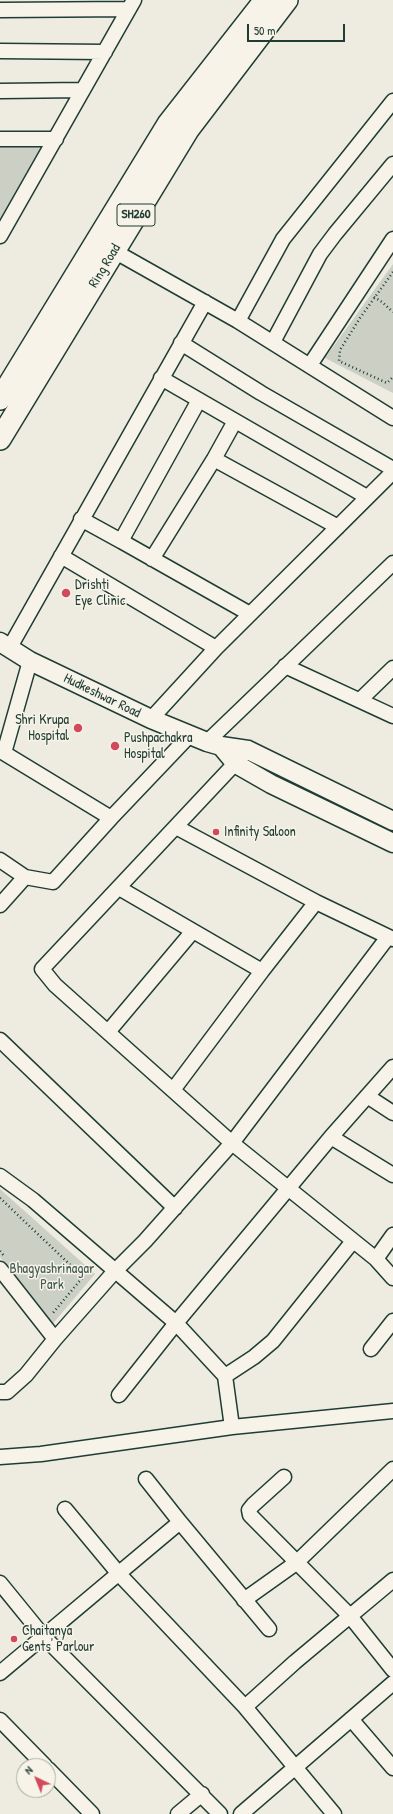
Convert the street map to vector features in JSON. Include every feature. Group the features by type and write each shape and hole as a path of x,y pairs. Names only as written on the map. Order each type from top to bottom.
{"highway":[{"name":"Ring Road","path":"0,399 168,124 265,0"},
{"name":"Ring Road","path":"0,439 188,130 287,0"}],"main road":[{"name":"Hudkeshwar Road","path":"5,645 30,661 151,719 214,744"},
{"path":"214,744 248,750 393,820"},
{"path":"214,744 236,764 291,794 393,843"}],"street":[{"path":"0,10 132,5"},
{"path":"0,236 132,5"},
{"path":"0,51 105,52"},
{"path":"0,91 83,90"},
{"path":"238,321 283,239 393,101"},
{"path":"0,139 56,139"},
{"path":"273,342 320,254 393,164"},
{"path":"310,365 393,239"},
{"path":"114,251 238,321 392,416"},
{"path":"5,645 61,556 205,302"},
{"path":"151,719 216,648 367,498 393,470 261,393 181,344"},
{"path":"161,378 367,498"},
{"path":"121,541 199,400"},
{"path":"152,559 214,459 235,421"},
{"path":"214,459 338,527"},
{"path":"81,519 250,614"},
{"path":"61,556 216,648"},
{"path":"214,744 285,666 393,563"},
{"path":"30,661 2,757 111,818"},
{"path":"285,666 393,716"},
{"path":"360,700 393,668"},
{"path":"0,860 25,877 53,882 111,818 190,735"},
{"path":"248,750 42,969 55,985 232,1143 376,1259 393,1278"},
{"path":"0,1392 7,1392 26,1375 55,1338 115,1271 175,1208 232,1143 390,938 316,902 176,827"},
{"path":"0,905 25,877"},
{"path":"119,888 262,971"},
{"path":"173,1090 262,971 316,902"},
{"path":"108,1032 193,931"},
{"path":"0,1040 175,1208"},
{"path":"119,1395 176,1323 331,1137 393,1066"},
{"path":"367,1096 393,1113"},
{"path":"331,1137 393,1175"},
{"path":"0,1176 33,1200 176,1323 225,1376 232,1427"},
{"path":"376,1259 393,1235"},
{"path":"225,1376 254,1357 273,1341 353,1241"},
{"path":"4,1266 55,1338"},
{"path":"370,1348 393,1321"},
{"path":"0,1457 41,1454 232,1427 393,1411"},
{"path":"244,1600 296,1563 393,1469"},
{"path":"284,1477 249,1510 250,1515 350,1616 393,1670"},
{"path":"146,1479 269,1629"},
{"path":"65,1509 119,1574 245,1707 334,1814"},
{"path":"0,1673 180,1522"},
{"path":"245,1707 295,1662 393,1580"},
{"path":"0,1583 44,1636 202,1794 220,1814"},
{"path":"241,1814 393,1683"},
{"path":"351,1719 393,1768"},
{"path":"0,1720 37,1758"},
{"path":"56,1777 92,1814"},
{"path":"178,1814 202,1794"}],"path":[{"path":"393,272 340,350 338,361 387,384 393,377"},
{"path":"375,298 393,312"},
{"path":"0,1198 83,1277 49,1317"},
{"path":"0,1251 4,1266"}],"green space":[{"path":"0,146 43,146 0,220"},
{"path":"393,264 393,393 325,358"},
{"name":"Bhagyashrinagar Park","path":"0,1189 95,1274 50,1327 0,1257"}],"place":[{"name":"Drishti Eye Clinic","path":"66,593"},
{"name":"Shri Krupa Hospital","path":"78,728"},
{"name":"Pushpachakra Hospital","path":"115,746"},
{"name":"Infinity Saloon","path":"216,832"},
{"name":"Chaitanya Gents' Parlour","path":"14,1639"}]}
